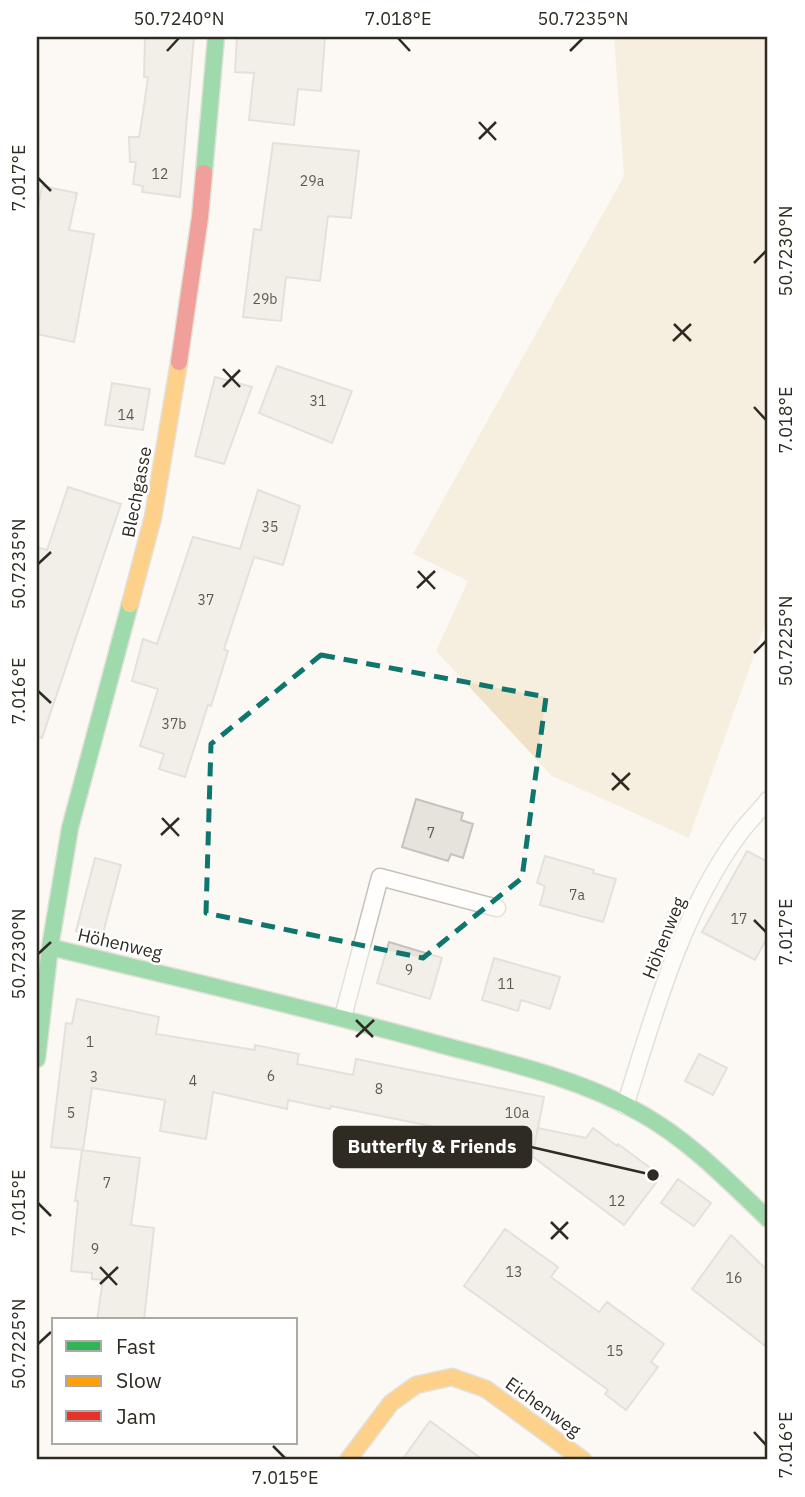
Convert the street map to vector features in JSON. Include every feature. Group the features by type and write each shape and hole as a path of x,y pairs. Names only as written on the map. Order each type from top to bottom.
{"street":[{"name":"Blechgasse","path":"37,1059 50,947 70,828 153,517 164,460 200,217 216,37"},
{"name":"Höhenweg","path":"50,947 343,1017 564,1080 625,1106 665,1128 768,1219"},
{"name":"Eichenweg","path":"348,1460 391,1403 416,1385 452,1377 486,1389 583,1460"}],"lane":[{"name":"Höhenweg","path":"625,1106 683,934 712,876 737,837 768,800"},
{"path":"343,1017 380,877 496,908"}],"highlighted area":[{"path":"321,655 546,697 522,878 423,958 206,913 211,744"}],"shaded area":[{"path":"614,37 768,37 768,616 689,838 552,776 436,651 468,581 413,554 624,176"}],"building":[{"path":"145,37 194,37 180,197 142,192 143,186 133,184 136,162 130,162 129,137 139,137 143,113 148,77 144,77"},
{"path":"237,37 325,37 321,91 298,89 294,125 249,120 254,73 235,72"},
{"path":"273,143 359,151 351,218 328,216 320,281 286,277 281,321 243,317 254,229 261,230"},
{"path":"42,186 77,193 69,230 94,234 74,342 37,334 37,214"},
{"path":"277,366 352,391 332,443 259,413"},
{"path":"215,377 252,387 224,464 195,456"},
{"path":"112,383 150,389 143,430 105,425"},
{"path":"68,487 121,504 42,738 37,737 37,547 47,550"},
{"path":"258,490 300,506 283,565 254,557 224,649 228,651 211,706 208,705 185,777 159,769 164,754 140,746 158,689 132,681 143,639 157,644 193,537 240,549"},
{"path":"416,799 463,813 461,820 473,824 463,858 451,854 448,861 402,847"},
{"path":"747,851 768,862 768,936 755,960 702,932"},
{"path":"545,856 616,879 603,922 540,905 545,886 537,883"},
{"path":"95,858 121,865 102,937 76,931"},
{"path":"389,942 442,958 430,999 377,983"},
{"path":"494,958 560,977 550,1009 521,1000 518,1011 482,1000"},
{"path":"77,999 159,1017 156,1034 255,1050 255,1045 299,1054 297,1064 353,1075 356,1059 544,1097 533,1153 440,1133 441,1128 331,1106 330,1109 288,1100 287,1109 213,1092 206,1139 160,1131 165,1100 92,1088 83,1150 51,1147 66,1023 72,1024"},
{"path":"699,1054 727,1068 713,1095 685,1081"},
{"path":"538,1128 586,1138 593,1128 661,1176 624,1225 532,1156"},
{"path":"82,1150 140,1158 131,1225 154,1228 144,1318 97,1318 103,1280 92,1279 92,1273 71,1271 78,1201 75,1201"},
{"path":"678,1179 711,1203 694,1226 661,1203"},
{"path":"505,1229 558,1267 551,1277 599,1312 607,1302 664,1344 651,1362 658,1367 626,1410 605,1394 608,1390 464,1286"},
{"path":"731,1235 768,1271 768,1348 692,1289"},
{"path":"430,1421 483,1460 402,1460"}],"traffic: fast":[{"path":"204,173 216,37"},
{"path":"37,1059 50,947 70,828 130,604"},
{"path":"50,947 344,1019 519,1066 594,1091 642,1114 676,1136 708,1162 768,1219"}],"traffic: slow":[{"path":"130,604 153,517 179,362"},
{"path":"348,1460 391,1403 416,1385 452,1377 486,1389 583,1460"}],"traffic: jam":[{"path":"179,362 204,173"}],"place":[{"name":"Butterfly & Friends","path":"653,1175"}]}
